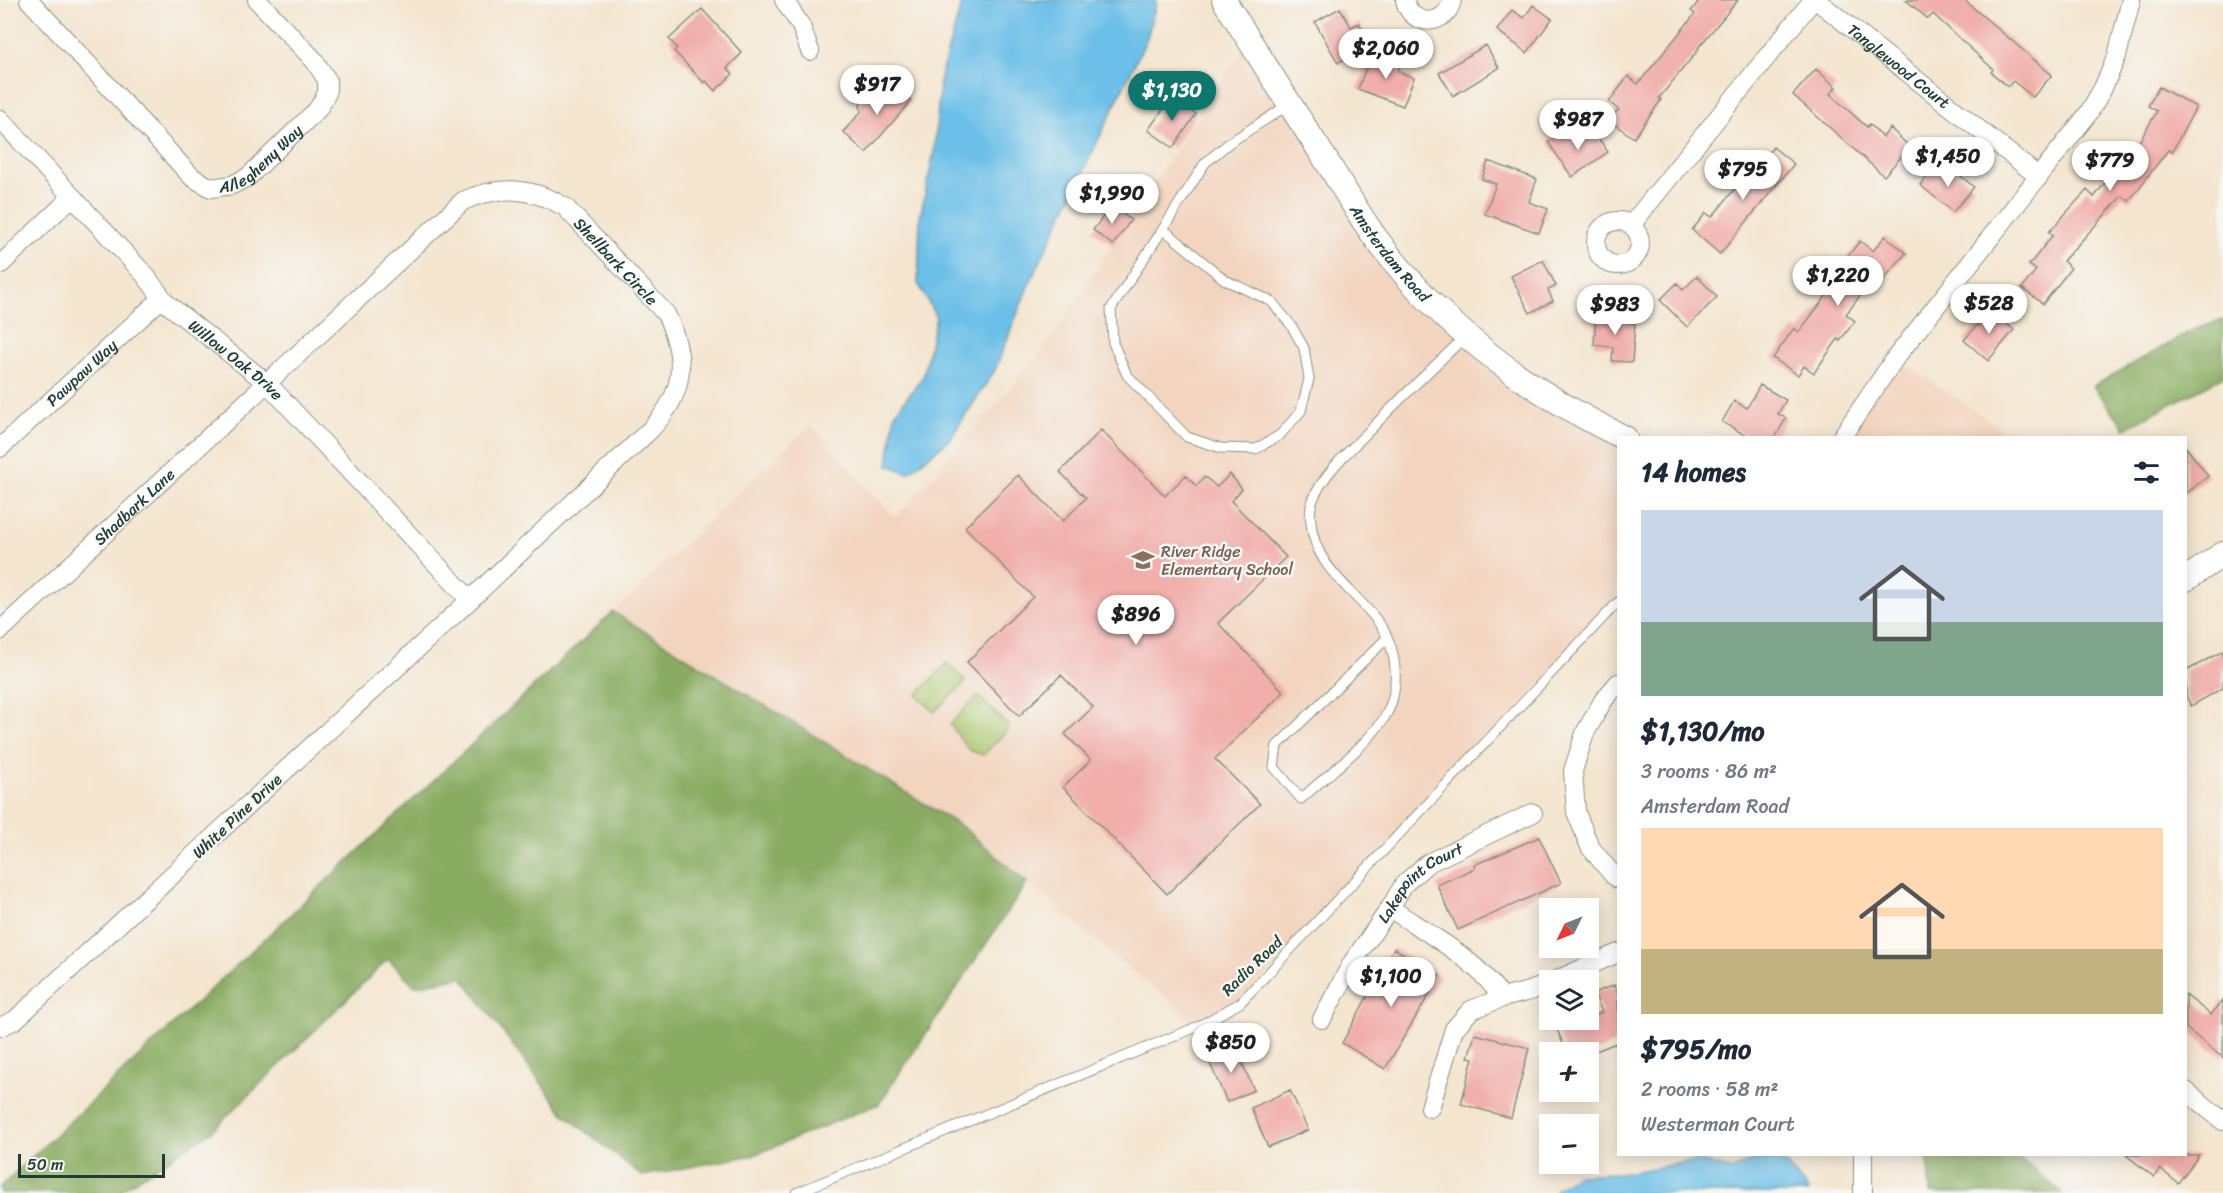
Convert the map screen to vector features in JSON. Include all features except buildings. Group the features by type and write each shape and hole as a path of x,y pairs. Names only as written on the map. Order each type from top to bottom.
{"main road":[{"name":"Amsterdam Road","path":"1224,0 1364,220 1392,259 1421,292 1466,335 1502,365 1580,416 1621,436"},
{"path":"2187,578 2223,554"}],"street":[{"name":"Allegheny Way","path":"29,0 192,177 211,188 232,185 248,177 318,109 327,93 327,80 314,60 257,0"},
{"path":"784,0 801,26 810,51"},
{"path":"1405,0 1409,12 1415,18 1430,22 1444,15 1452,0"},
{"path":"1631,225 1815,0"},
{"name":"Tanglewood Court","path":"1815,0 2039,177"},
{"path":"1842,436 1896,357 2088,114 2117,56 2131,0"},
{"name":"Willow Oak Drive","path":"0,119 145,275 162,298 180,315 267,383 470,600"},
{"name":"Shellbark Circle","path":"267,383 463,201 480,193 517,190 549,198 565,207 666,314 674,330 681,366 679,384 664,415 470,600"},
{"path":"0,265 72,197"},
{"name":"Pawpaw Way","path":"0,448 162,298"},
{"name":"Shadbark Lane","path":"0,631 267,383"},
{"name":"White Pine Drive","path":"0,1027 15,1020 470,600"},
{"path":"1617,684 1603,701 1585,733 1573,771 1576,812 1590,847 1617,878"},
{"name":"Lakepoint Court","path":"1322,1019 1353,963 1404,884 1428,863 1533,813"},
{"path":"1390,909 1479,969 1492,982 1502,998"},
{"path":"1578,970 1617,952"},
{"path":"1430,1108 1454,1029 1471,1010 1502,998 1539,988"},
{"path":"2187,1092 2223,1121"},
{"path":"1863,1156 1863,1193"}],"lane":[{"path":"1163,229 1225,280 1271,301 1292,325 1304,348 1309,379 1301,411 1280,435 1256,449 1221,448 1187,437 1127,375 1113,343 1112,309 1205,163 1229,143 1290,104"},
{"path":"1387,638 1277,746 1274,767 1301,799 1370,737 1382,723 1390,707 1396,676 1387,638 1377,619 1330,571 1317,549 1310,515 1313,500 1327,477 1345,455 1466,335"},
{"name":"Radio Road","path":"796,1193 1199,1026 1240,1003 1617,603"}],"shaded area":[{"name":"River Ridge Elementary School","path":"1249,40 1421,292 1617,437 1617,603 1240,1003 1199,1026 964,828 613,612 811,425 896,518 1040,354"},
{"path":"1896,357 2012,436 1842,436"}],"green space":[{"path":"2223,320 2223,377 2125,428 2093,386 2195,329"},
{"path":"613,612 964,828 1027,883 879,1104 754,1155 642,1176 564,1114 462,977 415,986 388,959 212,1131 121,1190 121,1193 0,1193 0,1187"},
{"path":"947,663 966,682 934,712 917,695"},
{"path":"978,696 1009,727 983,755 969,750 950,724"},
{"path":"1927,1156 2017,1156 2062,1193 1930,1193"}],"water":[{"path":"963,0 1155,0 1156,3 1147,38 1027,289 995,370 950,439 908,473 888,465 895,413 923,377 936,317 918,283 920,217 934,153 941,74"},
{"path":"1761,1157 1784,1162 1806,1187 1808,1193 1555,1193 1556,1189 1577,1175 1632,1172 1698,1160 1731,1170"}],"place":[{"name":"River Ridge Elementary School","path":"1143,560"}]}
